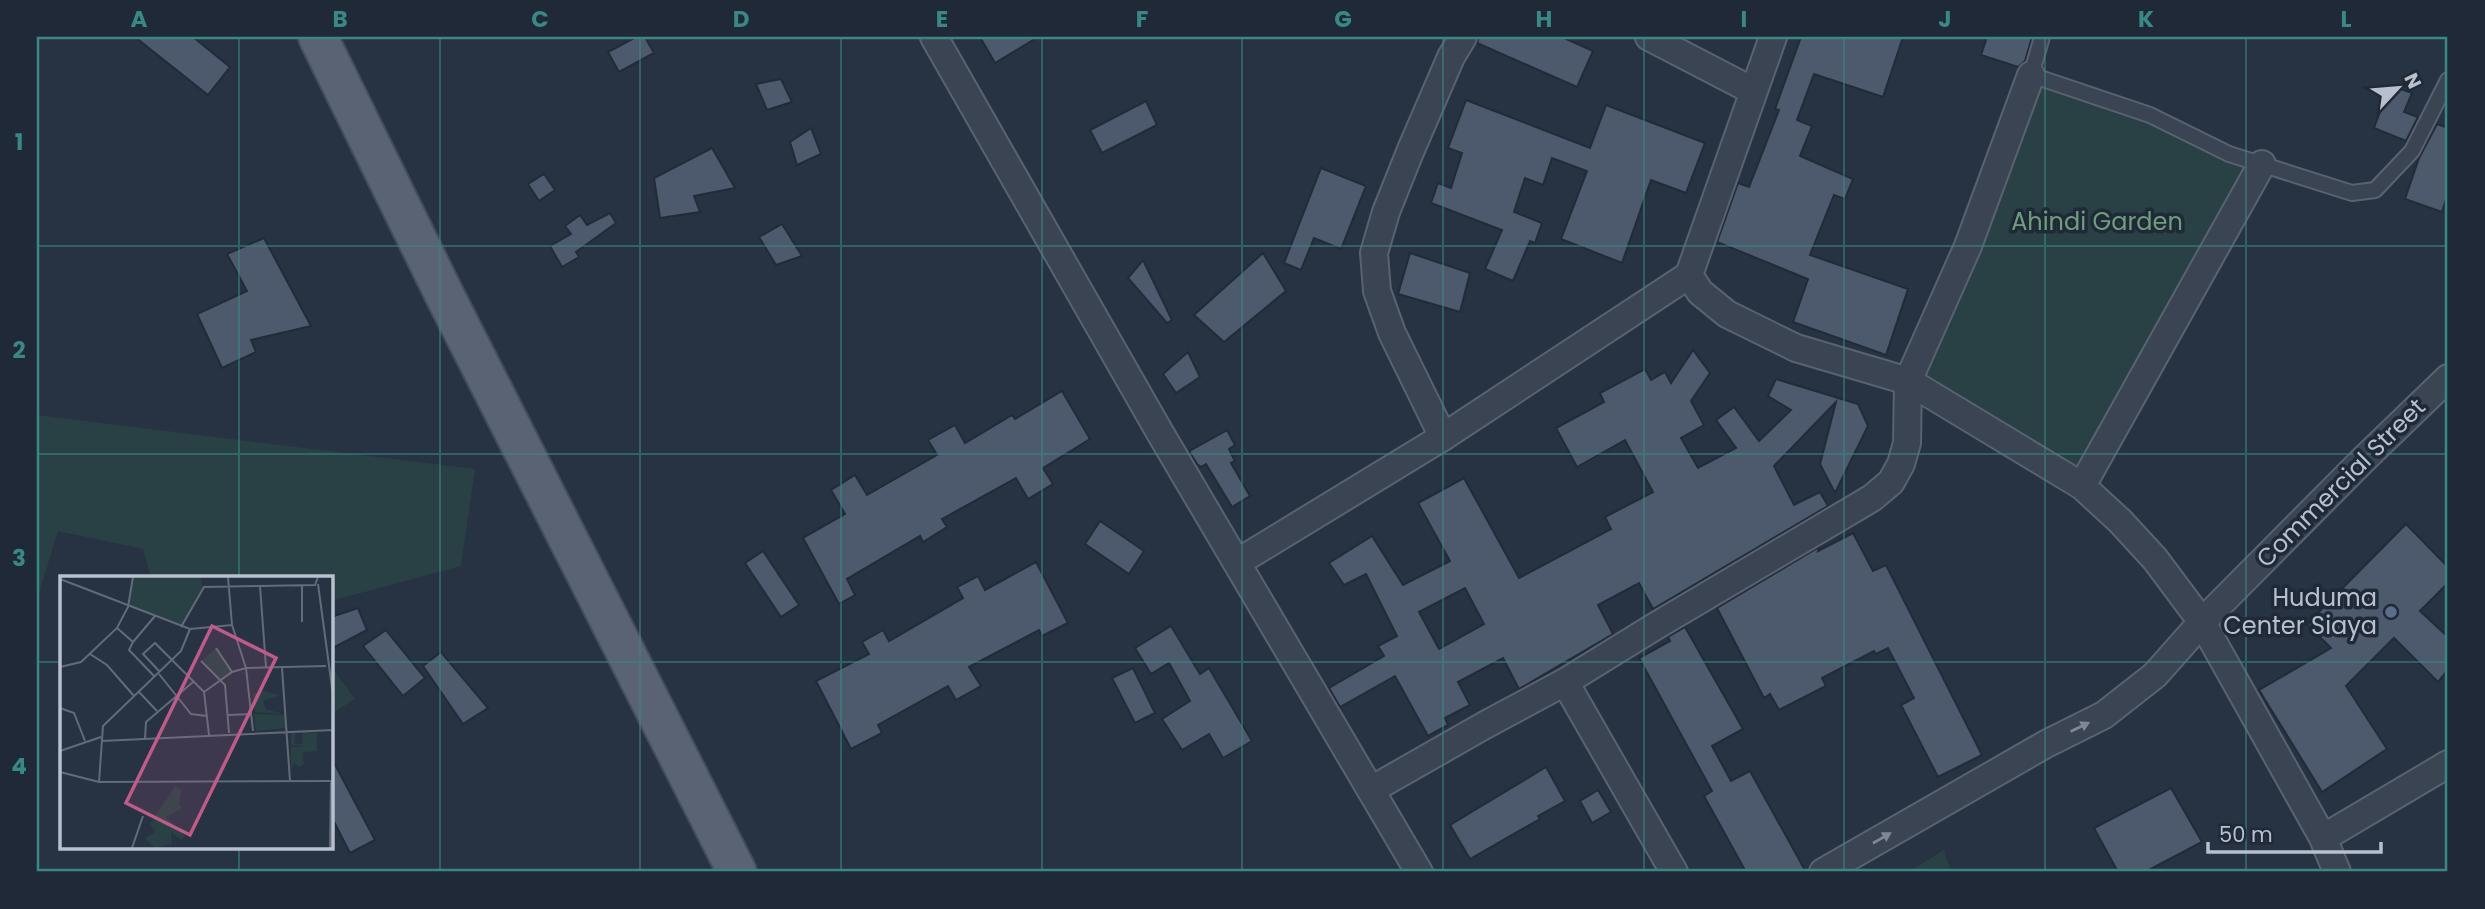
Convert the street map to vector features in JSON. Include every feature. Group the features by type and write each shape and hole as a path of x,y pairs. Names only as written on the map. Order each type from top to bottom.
{"main road":[{"path":"318,37 445,296 737,872"}],"street":[{"path":"934,37 1152,419 1419,872"},
{"path":"1443,438 1391,333 1377,291 1374,253 1386,212 1410,152 1451,57 1463,37"},
{"path":"1649,37 1753,91"},
{"path":"1238,562 1443,438 1689,275 1773,37"},
{"path":"1371,790 1565,682 1654,626 1872,498 1891,482 1901,464 1907,443 1908,381 1968,246 2031,75"},
{"path":"2082,486 2262,164"},
{"path":"1689,275 1700,292 1727,314 1796,348 1908,381 2082,486 2120,521 2155,559 2202,622 2323,838 2337,872"},
{"name":"Commercial Street","path":"1823,872 2046,744 2104,715 2155,675 2202,622 2448,378"},
{"path":"1565,682 1674,872"},
{"path":"2323,838 2448,764"}],"lane":[{"path":"2042,37 2031,75 2150,116 2229,154 2352,193 2375,190 2412,151 2448,80"}],"green space":[{"name":"Ahindi Garden","path":"2031,75 2262,164 2089,473 1908,381"},
{"path":"37,415 475,469 461,566 332,601 332,576 150,576 143,549 58,531 37,600"},
{"path":"332,667 355,699 332,713"},
{"path":"1944,850 1951,872 1908,872"}],"building":[{"path":"135,37 193,37 230,67 208,95"},
{"path":"636,37 645,37 654,53 619,72 608,52"},
{"path":"980,37 1038,37 995,63"},
{"path":"1479,37 1562,37 1593,51 1577,87 1477,43"},
{"path":"1801,37 1903,37 1883,97 1814,74 1797,120 1812,126 1800,156 1853,179 1845,199 1834,195 1810,255 1908,289 1886,355 1793,322 1808,279 1717,242 1738,183 1749,187 1779,110 1775,109"},
{"path":"1987,37 2032,37 2025,61 2018,67 1981,55"},
{"path":"781,79 792,102 767,110 756,84"},
{"path":"2390,85 2412,93 2404,112 2418,117 2406,141 2374,128"},
{"path":"1466,100 1590,148 1606,105 1705,143 1686,193 1651,180 1622,263 1561,239 1587,171 1552,158 1543,185 1525,178 1514,212 1542,223 1535,243 1530,241 1513,281 1485,269 1502,230 1431,203 1438,183 1451,188 1462,153 1448,148"},
{"path":"1146,101 1157,125 1102,153 1090,130"},
{"path":"2437,124 2448,128 2448,193 2442,212 2405,199 2419,158"},
{"path":"811,128 821,154 797,165 790,142"},
{"path":"712,148 735,188 694,196 700,212 660,218 654,178"},
{"path":"1321,168 1366,186 1341,249 1314,238 1301,270 1284,263"},
{"path":"544,174 555,190 539,201 528,184"},
{"path":"610,213 616,223 576,252 579,257 562,267 550,246 571,234 565,226 580,215 587,225"},
{"path":"782,224 802,256 776,265 759,237"},
{"path":"264,238 311,326 251,340 256,352 222,368 197,314 247,291 227,254"},
{"path":"1263,253 1286,291 1224,342 1194,315"},
{"path":"1410,253 1470,273 1460,312 1398,294"},
{"path":"1143,260 1172,320 1167,323 1128,278"},
{"path":"1693,350 1710,373 1691,401 1704,425 1681,438 1698,468 1736,448 1716,420 1734,407 1759,441 1791,410 1768,396 1776,379 1858,404 1868,426 1835,493 1820,464 1836,402 1774,466 1794,505 1820,492 1828,506 1653,609 1639,583 1598,605 1613,634 1519,689 1503,658 1458,682 1470,705 1445,718 1448,725 1428,736 1395,676 1340,707 1329,688 1384,656 1378,646 1397,636 1366,574 1344,585 1329,563 1372,536 1403,585 1450,561 1418,503 1464,478 1519,578 1611,529 1605,517 1653,492 1625,440 1577,467 1556,428 1604,402 1600,393 1645,369 1651,380 1665,372 1671,383","holes":["1465,588 1484,624 1439,649 1419,612"]},
{"path":"1188,352 1200,377 1176,393 1163,374"},
{"path":"1062,391 1090,439 1043,468 1053,484 1028,499 1016,478 942,519 947,527 923,542 920,536 847,579 855,595 839,604 803,538 845,514 831,490 855,475 867,495 937,455 928,440 955,425 965,443 1012,415 1015,419"},
{"path":"1227,430 1235,445 1229,449 1235,461 1231,463 1250,496 1232,507 1206,464 1201,467 1197,464 1189,451"},
{"path":"1100,521 1144,551 1129,574 1085,544"},
{"path":"2406,524 2448,567 2448,583 2420,611 2448,637 2448,670 2438,682 2394,638 2346,686 2387,749 2322,792 2259,690 2331,648 2307,624"},
{"path":"1853,533 1873,571 1886,565 1982,755 1938,777 1901,705 1914,698 1888,648 1876,654 1874,651 1822,678 1826,686 1779,710 1770,694 1764,698 1717,608 1819,547 1818,551"},
{"path":"763,551 799,605 781,617 745,563"},
{"path":"1036,562 1068,623 1042,636 1039,630 969,667 981,686 956,700 948,686 878,725 882,733 851,749 816,681 869,654 862,642 883,630 889,641 963,598 957,587 978,576 985,590"},
{"path":"358,608 367,630 332,648 332,617"},
{"path":"1171,626 1200,674 1209,668 1252,741 1223,758 1209,734 1182,750 1162,719 1190,701 1169,663 1151,674 1135,648"},
{"path":"1685,627 1743,729 1712,746 1731,781 1750,771 1806,872 1746,872 1704,796 1712,791 1639,658 1670,641 1668,637"},
{"path":"386,630 425,678 403,696 363,646"},
{"path":"441,652 488,708 463,724 423,666"},
{"path":"1133,668 1155,713 1135,723 1112,678"},
{"path":"332,759 375,840 350,853 332,818"},
{"path":"1546,767 1565,801 1538,816 1540,819 1470,859 1450,825"},
{"path":"2171,788 2202,842 2145,872 2118,872 2094,828"},
{"path":"1598,790 1611,812 1592,823 1580,801"}],"place":[{"name":"Huduma Center Siaya","path":"2391,612"}]}
